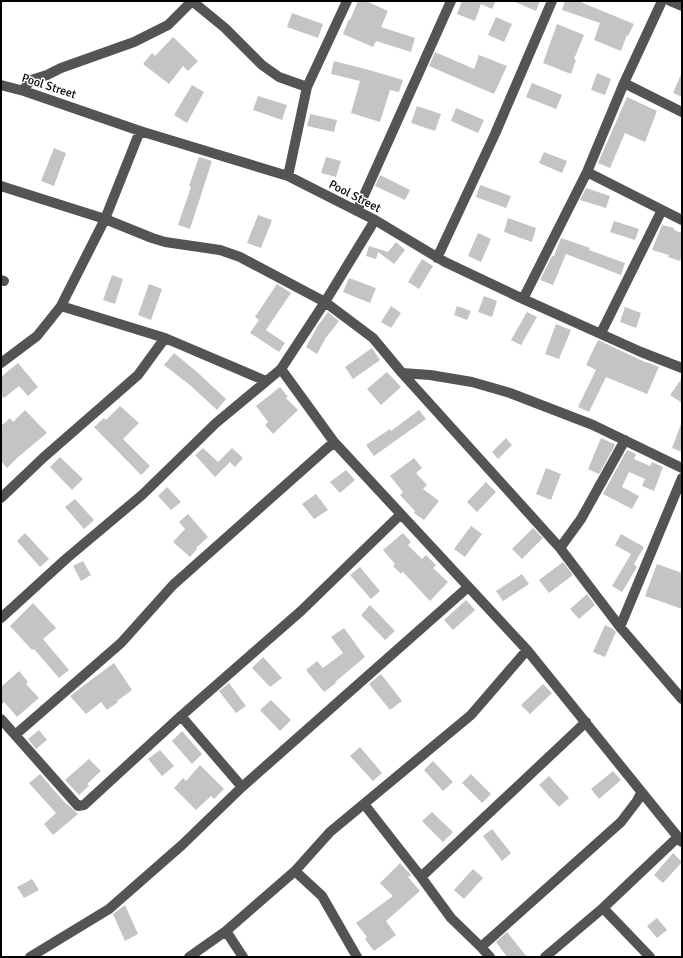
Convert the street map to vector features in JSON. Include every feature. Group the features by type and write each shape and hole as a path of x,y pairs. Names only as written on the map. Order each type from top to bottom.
{"street":[{"path":"24,91 23,90 31,80 134,42 168,25 192,1 225,28 262,65 279,77 307,87"},
{"path":"288,176 307,87 347,1"},
{"path":"357,211 451,1"},
{"path":"437,258 495,134 552,1"},
{"path":"523,299 587,172 624,83 662,1"},
{"path":"670,1 682,6"},
{"path":"624,83 682,112"},
{"name":"Pool Street","path":"1,86 24,91 140,131 288,176 375,220 437,258 523,299 601,332 641,352 682,368"},
{"path":"1,363 37,336 61,306 105,219 140,131"},
{"path":"587,172 682,220"},
{"path":"1,186 105,219 165,242 220,250 240,257 325,302 373,338 402,373 560,548 620,627 682,699"},
{"path":"601,332 662,210"},
{"path":"1,618 67,558 142,495 216,423 281,369 325,302 375,220"},
{"path":"61,306 165,338 266,381"},
{"path":"1,498 44,457 138,375 165,338"},
{"path":"281,369 334,442 385,496 400,515 467,588 527,650 680,840 545,957"},
{"path":"402,373 430,375 472,382 510,393 594,425 682,468"},
{"path":"560,548 581,519 625,440"},
{"path":"15,735 120,643 173,586 334,442"},
{"path":"620,627 682,478"},
{"path":"1,719 78,806 81,807 181,716 301,611 400,515"},
{"path":"30,957 109,909 182,845 242,788 467,588"},
{"path":"189,957 226,931 295,871 330,832 471,715 527,650"},
{"path":"181,716 242,788"},
{"path":"421,877 586,722"},
{"path":"481,946 621,822 637,801 641,793"},
{"path":"364,804 451,918 481,946 490,957"},
{"path":"295,871 322,896 357,957"},
{"path":"603,908 650,957"},
{"path":"226,931 243,957"}],"building":[{"path":"358,1 366,1 388,11 381,27 415,38 411,52 376,41 373,47 343,34"},
{"path":"462,1 496,1 492,9 481,4 475,21 457,14"},
{"path":"513,1 540,1 536,11"},
{"path":"565,1 578,1 634,24 628,36 627,35 621,51 594,40 600,23 562,10"},
{"path":"292,13 323,24 318,38 287,27"},
{"path":"496,17 512,24 504,42 488,35"},
{"path":"557,24 584,35 574,59 576,60 571,74 543,63"},
{"path":"173,37 198,61 188,71 183,66 169,84 143,64 152,53 155,56"},
{"path":"435,52 474,69 479,55 507,66 494,94 429,66"},
{"path":"334,61 403,80 399,92 390,90 380,122 351,113 360,81 331,74"},
{"path":"682,72 682,97 673,93"},
{"path":"597,73 611,79 605,95 591,90"},
{"path":"532,83 562,95 556,109 526,97"},
{"path":"192,85 204,92 187,123 174,115"},
{"path":"258,96 287,105 282,120 253,110"},
{"path":"627,97 657,111 645,142 625,133 610,168 598,163"},
{"path":"417,106 441,114 435,131 411,123"},
{"path":"456,108 484,120 478,133 451,121"},
{"path":"310,114 337,120 334,132 307,126"},
{"path":"54,148 66,153 54,186 41,181"},
{"path":"544,152 567,161 562,173 539,163"},
{"path":"199,157 212,161 190,229 178,225 191,187 189,186"},
{"path":"326,157 341,161 336,177 321,173"},
{"path":"380,175 410,190 405,200 375,186"},
{"path":"480,185 511,196 506,208 476,197"},
{"path":"586,188 610,196 606,208 580,200"},
{"path":"258,215 272,220 261,248 247,243"},
{"path":"508,218 536,228 532,242 504,232"},
{"path":"614,221 639,229 635,240 610,232"},
{"path":"662,225 674,228 674,230 682,233 682,256 680,261 668,257 669,255 652,250"},
{"path":"478,233 491,239 481,262 468,256"},
{"path":"561,238 590,248 589,250 625,263 621,275 566,254 553,285 540,280 552,256 554,256"},
{"path":"396,242 405,250 394,264 378,252 376,259 366,256 369,246 388,252"},
{"path":"422,259 433,266 419,289 408,282"},
{"path":"112,275 123,279 115,304 103,300"},
{"path":"349,278 376,288 370,303 343,292"},
{"path":"149,284 162,289 151,320 138,315"},
{"path":"277,284 291,293 266,330 285,343 279,352 250,333 259,320 255,317"},
{"path":"484,296 497,301 492,317 478,312"},
{"path":"391,306 401,313 391,328 381,322"},
{"path":"457,306 471,311 467,320 454,315"},
{"path":"625,307 641,313 636,328 620,322"},
{"path":"328,312 339,321 325,339 317,354 306,347 317,327"},
{"path":"527,312 537,317 521,345 511,340"},
{"path":"556,324 571,330 559,359 545,354"},
{"path":"598,340 659,367 647,394 606,377 589,412 578,407 596,370 586,365"},
{"path":"372,348 380,360 353,379 345,367"},
{"path":"174,353 226,399 217,410 191,386 164,365"},
{"path":"18,363 38,387 28,396 19,386 4,398 1,395 1,377"},
{"path":"387,372 401,387 381,405 367,389"},
{"path":"682,378 682,403 670,395"},
{"path":"280,387 288,397 286,398 298,410 273,434 265,425 268,422 256,406"},
{"path":"120,406 139,423 123,439 150,466 141,475 94,427 104,418 106,420"},
{"path":"25,410 47,433 7,468 1,461 1,426 10,418 13,422"},
{"path":"419,410 426,419 374,456 366,445 390,429 391,431"},
{"path":"682,424 682,452 672,448"},
{"path":"506,438 512,445 498,459 492,452"},
{"path":"601,438 615,445 599,474 588,469"},
{"path":"203,448 218,462 232,448 243,458 235,467 230,462 215,477 195,455"},
{"path":"627,450 636,454 634,459 650,466 652,462 663,467 654,491 642,486 645,479 629,472 622,487 639,496 632,509 603,494"},
{"path":"60,457 83,479 72,490 50,467"},
{"path":"414,458 422,468 416,473 427,485 423,489 439,501 424,520 414,513 415,511 400,495 403,492 390,476"},
{"path":"546,468 561,474 551,500 536,494"},
{"path":"346,470 355,480 340,493 330,482"},
{"path":"486,482 496,492 477,512 467,502"},
{"path":"167,487 181,502 171,510 158,496"},
{"path":"316,494 328,510 314,519 302,504"},
{"path":"75,499 94,520 84,529 65,507"},
{"path":"188,514 208,537 196,548 197,549 190,557 173,542 185,529 179,522"},
{"path":"471,526 482,534 465,557 454,549"},
{"path":"533,528 543,538 522,559 512,549"},
{"path":"25,533 49,559 40,567 17,541"},
{"path":"403,533 411,542 408,545 422,559 426,555 436,565 433,568 448,582 430,601 403,572 401,574 393,566 395,564 383,550"},
{"path":"621,534 644,547 634,564 637,567 622,592 612,586 631,554 615,545"},
{"path":"83,561 91,575 81,581 73,566"},
{"path":"563,562 573,575 549,593 539,580"},
{"path":"657,564 682,573 682,609 645,596"},
{"path":"360,567 380,591 371,599 350,575"},
{"path":"522,574 529,584 503,601 496,591"},
{"path":"587,594 595,605 579,619 570,609"},
{"path":"466,600 475,610 453,630 444,620"},
{"path":"33,603 56,628 43,639 69,670 59,678 34,649 32,650 10,626"},
{"path":"370,605 395,631 385,640 361,615"},
{"path":"605,625 616,632 605,657 593,652"},
{"path":"344,628 365,657 324,692 306,670 317,661 323,668 343,653 331,637"},
{"path":"263,657 282,678 270,687 252,668"},
{"path":"114,663 132,690 107,710 101,702 86,714 70,696"},
{"path":"19,671 28,682 26,684 39,698 17,717 4,702 1,705 1,687"},
{"path":"381,674 402,701 390,710 369,684"},
{"path":"229,683 246,706 236,713 219,691"},
{"path":"543,684 552,693 530,714 521,705"},
{"path":"271,700 291,720 280,731 260,710"},
{"path":"39,730 47,740 36,749 28,739"},
{"path":"182,731 202,754 192,764 172,741"},
{"path":"360,747 382,773 373,781 350,756"},
{"path":"160,750 174,766 162,776 148,759"},
{"path":"89,759 101,771 87,784 89,786 79,795 65,780"},
{"path":"433,761 453,782 443,791 424,770"},
{"path":"200,765 224,789 214,799 211,796 196,810 174,788 183,778 186,781"},
{"path":"613,771 621,780 599,799 591,789"},
{"path":"40,774 67,805 78,814 53,835 44,824 56,813 29,783"},
{"path":"471,774 491,794 482,803 462,783"},
{"path":"549,776 569,798 559,807 539,785"},
{"path":"432,812 453,832 443,842 422,821"},
{"path":"492,829 511,853 502,861 483,836"},
{"path":"673,853 682,862 663,883 654,875"},
{"path":"400,863 411,875 408,877 420,891 386,921 396,935 374,951 365,939 367,937 356,923 393,896 380,883"},
{"path":"473,869 483,878 464,899 454,890"},
{"path":"32,879 39,890 24,898 17,887"},
{"path":"125,905 138,934 125,941 113,914"},
{"path":"657,918 667,930 657,938 647,926"},
{"path":"507,932 527,957 507,957 496,942"}]}
